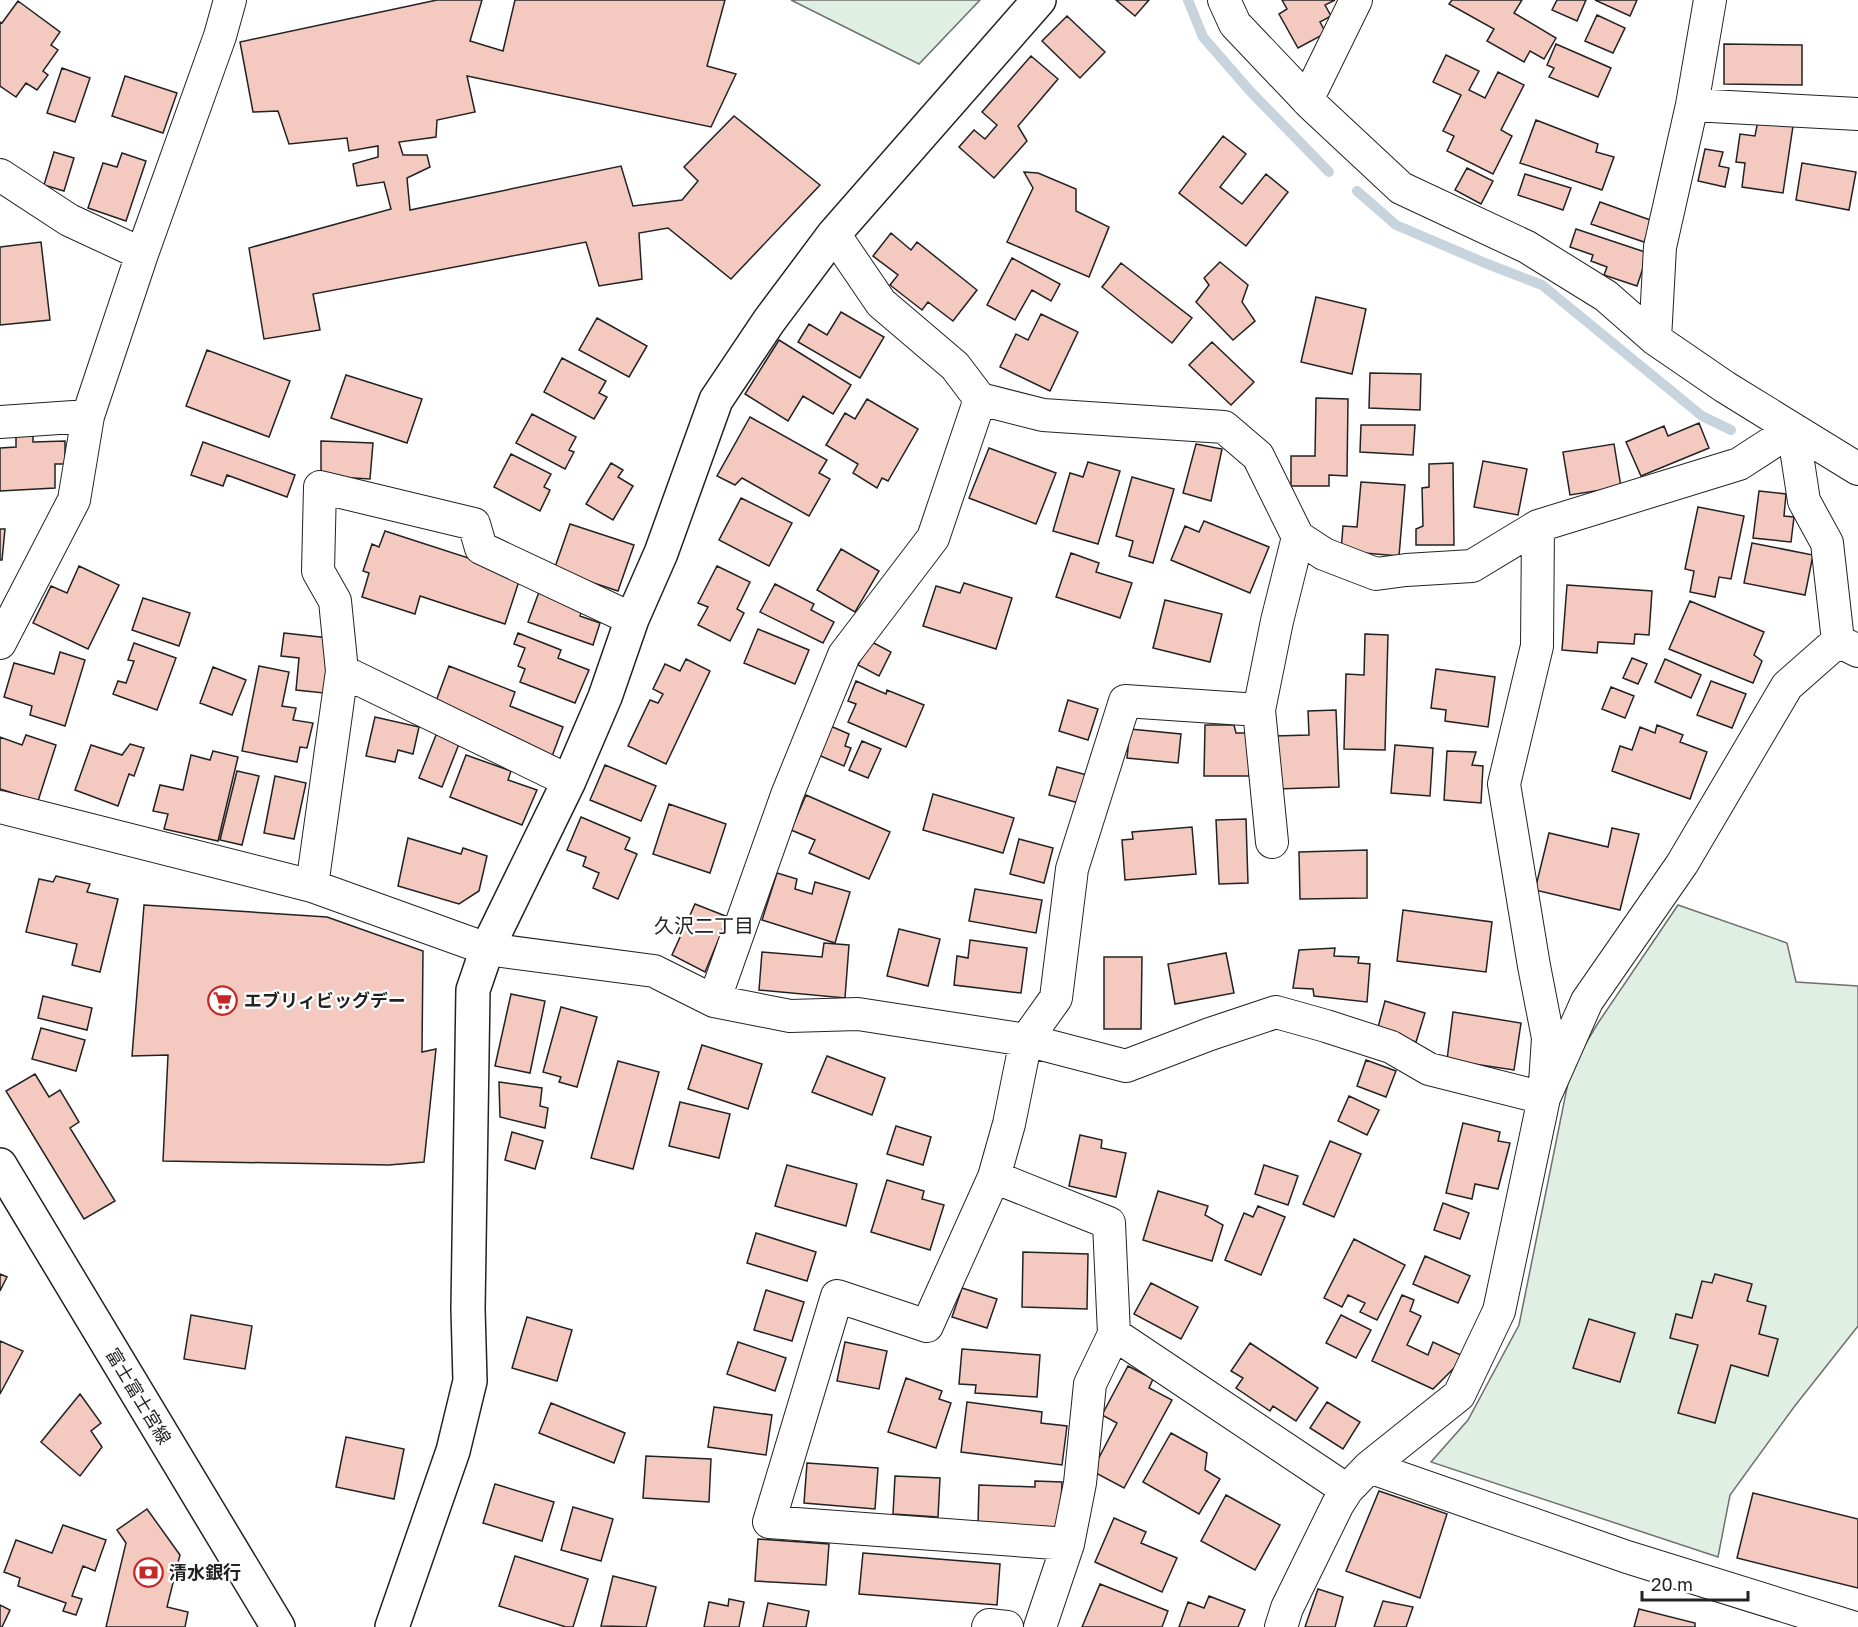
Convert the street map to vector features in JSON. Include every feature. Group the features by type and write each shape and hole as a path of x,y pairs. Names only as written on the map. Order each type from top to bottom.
{"street":[{"path":"0,644 74,500 88,416 142,254 220,36 230,0"},
{"path":"392,1627 453,1451 470,1381 468,1309 472,1002 473,990 487,949 569,781 605,697 632,619 661,553 716,400 768,321 834,234 1039,0"},
{"path":"1224,0 1235,24 1307,100 1401,188 1527,247 1606,296 1655,339 1725,387 1858,469"},
{"path":"1307,100 1356,0"},
{"path":"1655,339 1660,247 1692,105 1710,0"},
{"path":"1692,105 1858,114"},
{"path":"0,175 69,220 142,254"},
{"path":"834,234 881,303 955,366 980,399 1043,415 1224,427 1258,456 1298,537 1324,555 1376,574 1472,566 1538,526 1739,464 1793,429"},
{"path":"714,1001 787,795 843,656 933,538 980,399"},
{"path":"0,422 88,416"},
{"path":"1544,1098 1587,1001 1682,864 1787,686 1848,646 1827,543 1804,501 1793,429"},
{"path":"312,886 342,671 335,601 318,572 320,487 474,524 481,548 632,619"},
{"path":"1281,1627 1287,1608 1347,1490 1369,1467 1459,1395 1499,1311 1544,1098 1548,1038 1504,784 1537,646 1538,526"},
{"path":"1272,842 1259,710 1277,621 1298,537"},
{"path":"342,671 569,781"},
{"path":"1068,1544 769,1522 837,1296 927,1326 994,1177 1009,1124 1026,1040 1056,998 1072,869 1125,701 1259,710"},
{"path":"0,807 312,886 487,949 654,971 714,1001 790,1017 858,1014 1026,1040 1126,1066 1276,1012 1391,1047 1429,1069 1544,1098"},
{"name":"富士富士宮線","path":"0,1165 278,1627"},
{"path":"994,1177 1109,1223 1114,1334 1090,1384 1080,1483 1068,1544 1040,1627"},
{"path":"1114,1334 1347,1490"},
{"path":"1369,1467 1627,1557 1852,1627"},
{"path":"988,1627 989,1625 1007,1627"}],"green space":[{"path":"791,0 980,0 919,64"},
{"path":"1678,905 1787,943 1796,982 1858,986 1858,1326 1794,1407 1730,1495 1718,1557 1431,1462 1468,1420 1519,1325 1571,1068 1598,1023"}],"building":[{"path":"437,0 482,0 470,41 503,51 515,0 725,0 707,66 736,74 711,127 467,76 475,112 437,120 436,137 399,142 403,155 427,155 430,167 407,178 410,210 621,166 633,206 682,200 698,181 684,167 734,116 820,185 731,279 668,228 639,233 642,279 599,286 586,242 313,294 320,330 264,339 249,248 391,209 384,182 357,186 353,164 378,157 378,146 349,151 347,138 289,144 278,111 253,112 240,42"},
{"path":"1116,0 1149,0 1135,16"},
{"path":"1282,0 1335,0 1325,5 1331,16 1320,22 1326,33 1298,48 1279,14 1287,9"},
{"path":"1452,0 1522,0 1514,13 1556,38 1544,59 1530,51 1524,62 1487,41 1494,29 1449,4"},
{"path":"1557,0 1586,0 1577,21 1552,10"},
{"path":"1595,0 1637,0 1630,16"},
{"path":"18,1 60,32 51,45 58,50 43,71 48,75 37,90 26,83 16,97 0,86 0,22 2,23"},
{"path":"1597,15 1625,28 1613,53 1585,41"},
{"path":"1067,16 1105,52 1080,78 1042,41"},
{"path":"1556,44 1611,68 1598,97 1549,77 1554,68 1547,65"},
{"path":"1724,44 1802,45 1802,85 1724,84"},
{"path":"1446,55 1479,71 1469,90 1485,98 1498,72 1524,85 1501,130 1512,136 1493,174 1447,151 1454,136 1443,131 1461,95 1433,82"},
{"path":"1031,56 1058,79 1018,126 1027,141 994,178 959,147 974,130 985,139 997,125 982,112"},
{"path":"62,68 90,78 75,122 47,113"},
{"path":"125,76 177,93 163,133 112,116"},
{"path":"1536,120 1598,144 1596,152 1614,157 1602,190 1520,163"},
{"path":"1758,120 1793,126 1783,193 1742,187 1745,163 1736,162 1740,134 1755,136"},
{"path":"1223,136 1246,154 1220,187 1242,204 1266,174 1288,192 1246,246 1179,193"},
{"path":"1705,149 1723,152 1719,166 1729,168 1725,187 1698,181"},
{"path":"54,152 74,158 64,191 44,185"},
{"path":"122,153 146,161 126,221 88,208 103,163 117,167"},
{"path":"1802,163 1856,172 1849,210 1796,200"},
{"path":"1467,168 1493,181 1481,204 1455,190"},
{"path":"1024,172 1038,173 1076,189 1076,211 1109,227 1089,277 1007,242 1033,188"},
{"path":"1525,174 1571,188 1563,210 1518,195"},
{"path":"1600,202 1653,221 1644,242 1591,224"},
{"path":"1576,229 1648,253 1637,286 1604,275 1607,267 1591,261 1593,255 1570,247"},
{"path":"891,233 911,250 917,242 977,290 953,321 928,302 922,310 890,285 898,275 873,256"},
{"path":"41,242 50,320 0,325 0,247"},
{"path":"1012,258 1060,284 1051,301 1032,290 1015,320 987,305"},
{"path":"1220,262 1248,285 1242,302 1255,321 1233,340 1196,302 1209,285 1204,278"},
{"path":"1121,263 1192,318 1172,343 1102,287"},
{"path":"1316,297 1366,309 1352,374 1301,362"},
{"path":"841,312 884,337 860,378 798,342 809,324 827,335"},
{"path":"1041,314 1078,332 1050,391 1000,367 1016,334 1028,340"},
{"path":"597,318 647,346 629,377 579,350"},
{"path":"779,340 851,385 833,414 803,396 788,421 745,394"},
{"path":"1212,342 1254,382 1231,405 1189,365"},
{"path":"207,350 290,381 269,437 186,406"},
{"path":"562,358 606,381 599,393 607,397 594,419 544,392"},
{"path":"1370,373 1421,374 1420,410 1369,408"},
{"path":"346,375 422,399 407,443 331,418"},
{"path":"1316,398 1348,399 1347,476 1329,475 1329,486 1291,486 1291,456 1315,456"},
{"path":"867,399 918,429 888,481 882,478 877,488 853,473 858,464 826,445 845,413 855,419"},
{"path":"532,414 576,437 569,450 574,452 565,469 516,443"},
{"path":"750,417 827,460 819,473 830,479 809,516 742,478 735,485 717,476"},
{"path":"1699,423 1709,448 1641,476 1626,442 1664,426 1668,436"},
{"path":"1361,425 1415,425 1413,455 1360,452"},
{"path":"33,434 33,442 65,441 65,464 55,464 55,488 0,491 0,448 16,447 16,436"},
{"path":"321,441 373,443 370,479 321,476"},
{"path":"203,442 295,475 287,497 227,475 223,486 191,475"},
{"path":"1196,444 1222,449 1211,501 1183,493"},
{"path":"1614,444 1621,487 1570,495 1563,452"},
{"path":"989,448 1056,473 1036,524 969,498"},
{"path":"511,454 551,474 544,487 550,490 540,511 494,487"},
{"path":"1483,461 1527,469 1518,515 1474,507"},
{"path":"1088,462 1120,471 1098,544 1053,531 1070,473 1083,477"},
{"path":"611,463 623,470 618,477 633,486 613,520 586,504"},
{"path":"1453,463 1454,545 1416,545 1416,529 1423,526 1422,488 1429,487 1429,464"},
{"path":"1132,477 1174,489 1153,563 1129,556 1133,541 1116,536"},
{"path":"1361,482 1405,485 1399,556 1341,551 1343,526 1357,527"},
{"path":"1759,491 1786,494 1784,516 1794,517 1791,542 1753,538"},
{"path":"741,498 792,523 769,566 719,540"},
{"path":"1698,507 1744,516 1731,579 1719,577 1715,597 1690,592 1694,571 1685,569"},
{"path":"1204,521 1269,547 1250,593 1171,560 1185,526 1199,532"},
{"path":"570,524 634,545 618,591 554,570"},
{"path":"0,529 5,529 2,560 0,560"},
{"path":"385,531 521,575 505,624 420,596 415,614 362,597 369,573 363,571 372,544 379,547"},
{"path":"1752,543 1813,555 1805,595 1744,583"},
{"path":"841,549 879,571 855,612 817,590"},
{"path":"1071,553 1099,563 1096,572 1132,583 1120,618 1056,597"},
{"path":"79,566 119,585 88,649 33,623 51,586 67,593"},
{"path":"717,566 750,582 737,609 744,613 730,641 698,625 708,607 698,603"},
{"path":"964,583 1012,598 996,649 923,626 936,586 960,593"},
{"path":"775,584 814,604 811,610 834,622 823,643 760,612"},
{"path":"1567,585 1652,591 1649,635 1635,634 1634,644 1598,642 1597,653 1562,650"},
{"path":"539,592 583,608 580,616 600,623 593,645 528,622"},
{"path":"143,598 190,613 179,646 132,630"},
{"path":"1165,600 1222,614 1210,662 1153,648"},
{"path":"1690,601 1764,632 1754,655 1762,661 1753,683 1669,649"},
{"path":"758,629 809,650 795,684 744,663"},
{"path":"284,633 329,638 324,693 296,690 299,658 281,656"},
{"path":"518,633 561,650 558,658 589,670 575,703 520,682 525,669 518,666 525,648 514,644"},
{"path":"1365,634 1388,635 1385,750 1344,749 1346,674 1364,675"},
{"path":"870,641 891,652 879,676 858,665"},
{"path":"134,643 176,658 157,710 113,694 118,681 126,683 134,661 128,660"},
{"path":"60,652 85,660 65,726 30,715 32,706 4,697 14,663 54,674"},
{"path":"1632,658 1647,664 1638,684 1623,678"},
{"path":"686,659 710,671 666,764 628,746 650,700 658,703 663,694 653,689 665,664 680,671"},
{"path":"1665,659 1701,675 1691,698 1655,682"},
{"path":"259,666 289,672 282,706 296,708 293,720 313,723 307,748 300,747 297,762 242,751"},
{"path":"449,666 515,692 510,706 563,727 551,759 432,712"},
{"path":"213,667 246,680 232,715 200,703"},
{"path":"1436,669 1495,677 1488,727 1445,721 1446,710 1431,708"},
{"path":"856,681 886,694 887,690 924,705 906,747 848,722 856,704 848,701"},
{"path":"1711,681 1746,694 1732,728 1697,715"},
{"path":"1611,687 1634,696 1625,718 1602,709"},
{"path":"1068,700 1098,709 1088,740 1059,731"},
{"path":"1336,710 1339,787 1276,789 1274,736 1309,735 1308,711"},
{"path":"375,717 419,727 413,754 398,750 395,762 366,756"},
{"path":"828,725 849,734 845,746 851,748 844,766 816,754"},
{"path":"1205,725 1234,725 1236,733 1250,733 1249,776 1204,776"},
{"path":"1657,725 1683,735 1680,742 1707,752 1690,799 1612,771 1620,746 1632,750 1640,727 1655,733"},
{"path":"1130,729 1181,734 1178,763 1127,758"},
{"path":"438,730 461,739 442,787 419,778"},
{"path":"26,735 56,745 38,801 0,789 0,737 22,745"},
{"path":"862,741 881,749 868,778 849,770"},
{"path":"130,744 144,748 134,776 129,774 118,806 75,790 91,745 122,755"},
{"path":"1395,745 1433,748 1430,796 1391,793"},
{"path":"213,751 238,757 218,841 164,829 168,814 153,811 160,785 183,790 191,755 210,760"},
{"path":"1447,751 1476,752 1472,765 1483,766 1481,803 1444,800"},
{"path":"466,755 511,771 508,780 537,790 522,825 450,797"},
{"path":"605,765 656,786 641,821 590,800"},
{"path":"1057,767 1087,775 1079,803 1049,795"},
{"path":"237,771 259,776 242,845 220,840"},
{"path":"275,776 306,783 294,839 264,833"},
{"path":"933,794 1014,818 1003,853 923,830"},
{"path":"806,795 890,832 869,879 809,853 815,840 791,830"},
{"path":"669,804 726,824 710,873 653,854"},
{"path":"581,817 630,838 625,849 637,854 618,899 593,888 599,873 583,866 586,857 567,850"},
{"path":"1246,819 1248,883 1219,884 1216,820"},
{"path":"1192,827 1196,874 1125,880 1122,840 1133,839 1132,832"},
{"path":"1612,828 1639,834 1620,910 1535,890 1549,833 1608,847"},
{"path":"408,838 461,854 463,848 487,856 479,891 459,904 398,886"},
{"path":"1019,839 1053,848 1044,883 1010,874"},
{"path":"1367,850 1367,898 1300,899 1299,852"},
{"path":"777,873 797,879 795,889 812,894 815,882 850,892 835,943 762,920"},
{"path":"56,876 90,884 87,892 118,899 100,972 72,965 77,944 26,932 39,879 53,882"},
{"path":"975,889 1042,900 1036,933 969,921"},
{"path":"695,904 728,917 705,972 672,955"},
{"path":"144,905 327,917 423,951 422,1052 436,1049 424,1162 389,1165 163,1161 168,1055 132,1056"},
{"path":"1403,910 1492,922 1486,972 1397,961"},
{"path":"899,929 940,939 928,986 887,976"},
{"path":"970,940 1027,948 1021,993 954,985 957,956 968,958"},
{"path":"824,943 849,945 845,998 759,990 762,952 822,957"},
{"path":"1335,948 1334,956 1359,957 1358,963 1370,964 1367,1002 1314,996 1313,989 1293,988 1299,950"},
{"path":"1226,953 1234,993 1175,1004 1168,964"},
{"path":"1104,957 1142,957 1141,1029 1104,1029"},
{"path":"511,994 545,1001 530,1073 495,1066"},
{"path":"43,996 92,1008 87,1030 38,1018"},
{"path":"1385,1001 1425,1013 1416,1042 1377,1031"},
{"path":"561,1007 597,1017 577,1087 559,1082 561,1077 543,1072"},
{"path":"1453,1012 1521,1023 1514,1070 1447,1060"},
{"path":"41,1028 85,1040 76,1071 32,1059"},
{"path":"702,1045 762,1064 748,1109 688,1089"},
{"path":"827,1056 885,1078 872,1115 812,1092"},
{"path":"1366,1060 1396,1071 1386,1097 1357,1086"},
{"path":"618,1061 659,1072 633,1169 591,1158"},
{"path":"35,1074 49,1097 60,1090 79,1122 70,1128 115,1201 84,1219 6,1091"},
{"path":"499,1082 542,1088 540,1106 548,1108 545,1128 500,1117"},
{"path":"1349,1096 1379,1110 1367,1135 1338,1121"},
{"path":"680,1102 730,1114 719,1158 669,1146"},
{"path":"1463,1123 1500,1132 1498,1141 1510,1143 1498,1189 1475,1184 1472,1199 1446,1193"},
{"path":"896,1126 931,1137 923,1165 887,1154"},
{"path":"512,1132 543,1141 535,1169 505,1160"},
{"path":"1080,1135 1102,1140 1101,1148 1126,1153 1116,1197 1069,1186"},
{"path":"1330,1141 1361,1154 1334,1217 1303,1204"},
{"path":"787,1165 857,1184 846,1226 775,1206"},
{"path":"1264,1165 1298,1176 1288,1205 1255,1194"},
{"path":"887,1180 924,1191 922,1199 944,1205 930,1250 871,1232"},
{"path":"1158,1191 1208,1206 1205,1215 1223,1225 1212,1261 1143,1240"},
{"path":"1443,1203 1469,1213 1460,1239 1434,1230"},
{"path":"1258,1206 1285,1217 1261,1275 1225,1260 1244,1213 1253,1217"},
{"path":"756,1233 816,1252 807,1281 747,1263"},
{"path":"1354,1239 1405,1265 1377,1320 1360,1312 1365,1303 1348,1295 1342,1307 1324,1298"},
{"path":"1023,1252 1088,1254 1087,1309 1022,1307"},
{"path":"1425,1256 1470,1276 1458,1303 1413,1284"},
{"path":"0,1274 7,1277 0,1291"},
{"path":"1715,1274 1752,1284 1747,1301 1766,1306 1759,1334 1778,1339 1768,1376 1731,1365 1715,1423 1678,1413 1698,1345 1670,1338 1676,1314 1692,1318 1702,1281 1712,1283"},
{"path":"1151,1283 1198,1307 1181,1339 1134,1314"},
{"path":"962,1288 997,1299 987,1328 952,1317"},
{"path":"766,1290 804,1302 792,1341 754,1330"},
{"path":"1402,1295 1414,1300 1410,1311 1421,1316 1407,1345 1428,1355 1433,1342 1465,1357 1433,1389 1372,1361"},
{"path":"191,1315 252,1326 245,1369 184,1359"},
{"path":"1341,1315 1371,1330 1356,1358 1326,1343"},
{"path":"527,1317 572,1330 557,1381 512,1368"},
{"path":"1589,1319 1635,1333 1620,1382 1573,1368"},
{"path":"0,1341 23,1351 0,1394"},
{"path":"738,1342 786,1358 775,1391 727,1374"},
{"path":"845,1342 887,1351 879,1389 837,1381"},
{"path":"1250,1343 1318,1388 1296,1421 1273,1406 1270,1411 1236,1388 1243,1378 1231,1371"},
{"path":"962,1349 1040,1355 1037,1397 975,1393 976,1385 959,1384"},
{"path":"1128,1366 1153,1379 1149,1388 1172,1400 1124,1488 1092,1471 1117,1423 1102,1415"},
{"path":"906,1378 942,1391 939,1399 951,1403 936,1448 888,1432"},
{"path":"80,1394 101,1423 91,1431 102,1447 80,1476 41,1442"},
{"path":"967,1402 1042,1412 1041,1423 1067,1426 1062,1465 961,1452"},
{"path":"1327,1402 1360,1422 1343,1449 1310,1428"},
{"path":"551,1403 625,1433 614,1463 539,1433"},
{"path":"714,1407 772,1415 766,1455 708,1447"},
{"path":"1171,1433 1207,1453 1205,1470 1220,1479 1199,1514 1143,1482"},
{"path":"346,1437 404,1449 394,1499 336,1487"},
{"path":"646,1456 711,1459 709,1502 643,1498"},
{"path":"807,1463 878,1468 875,1509 804,1503"},
{"path":"895,1476 940,1478 938,1517 893,1514"},
{"path":"1035,1481 1062,1482 1060,1527 978,1525 979,1485 1035,1487"},
{"path":"495,1484 554,1502 542,1541 483,1523"},
{"path":"1379,1491 1447,1514 1420,1598 1346,1571"},
{"path":"1753,1493 1858,1519 1858,1588 1737,1558"},
{"path":"1226,1495 1280,1525 1255,1570 1201,1541"},
{"path":"573,1507 613,1519 601,1561 561,1550"},
{"path":"147,1509 180,1555 167,1607 188,1612 185,1627 106,1627 126,1543 117,1530"},
{"path":"1114,1518 1146,1532 1141,1543 1177,1558 1162,1592 1095,1562"},
{"path":"63,1525 106,1540 95,1571 83,1566 72,1596 82,1599 76,1615 63,1611 66,1603 18,1586 20,1578 4,1572 16,1540 52,1553"},
{"path":"758,1539 829,1544 826,1585 755,1581"},
{"path":"863,1553 1000,1564 997,1605 859,1594"},
{"path":"515,1556 588,1579 573,1627 566,1627 499,1606"},
{"path":"613,1576 656,1587 646,1627 601,1626"},
{"path":"1100,1584 1168,1611 1162,1627 1082,1627"},
{"path":"1318,1589 1343,1597 1335,1627 1305,1627"},
{"path":"1209,1596 1245,1610 1238,1627 1179,1627 1188,1602 1204,1608"},
{"path":"729,1599 744,1602 739,1627 704,1627 709,1602 728,1606"},
{"path":"1383,1601 1413,1607 1406,1627 1374,1627"},
{"path":"768,1603 809,1611 806,1627 763,1627"},
{"path":"0,1605 10,1610 2,1627 0,1627"},
{"path":"1639,1609 1695,1623 1695,1627 1634,1627"}],"waterway":[{"path":"1188,0 1203,37 1250,91 1329,172"},
{"path":"1357,191 1396,225 1542,285 1702,416 1731,430"}],"place":[{"name":"エブリィビッグデー","path":"223,1000"},
{"name":"清水銀行","path":"148,1572"}],"district":[{"name":"久沢二丁目","path":"704,925"}]}
